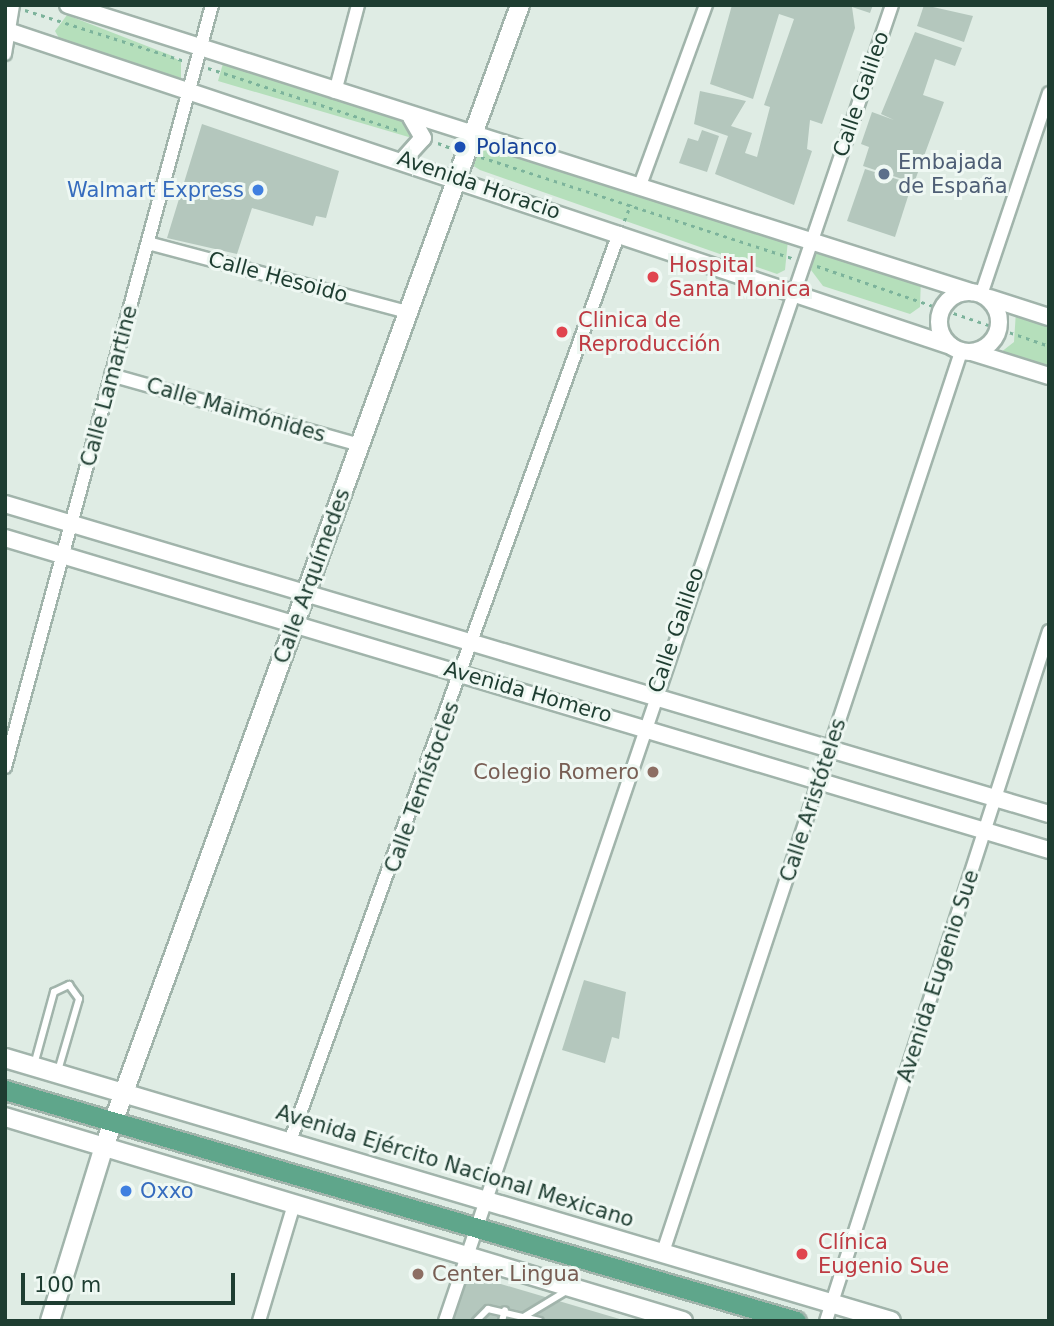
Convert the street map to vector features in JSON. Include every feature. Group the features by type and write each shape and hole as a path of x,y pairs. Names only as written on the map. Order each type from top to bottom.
{"main road":[{"name":"Calle Arquímedes","path":"50,1321 104,1147 520,5"},
{"name":"Avenida Ejército Nacional Mexicano","path":"5,1058 891,1321"},
{"path":"5,1090 113,1125 796,1321"},
{"path":"5,1117 572,1287 640,1315 683,1321"}],"street":[{"path":"5,12 13,5"},
{"path":"5,54 13,5"},
{"name":"Avenida Horacio","path":"68,5 199,56 335,92 411,117 469,145 639,188 1049,317"},
{"name":"Calle Lamartine","path":"5,767 212,5"},
{"path":"335,92 358,5"},
{"path":"639,188 705,5"},
{"name":"Calle Galileo","path":"445,1321 466,1256 472,1226 892,5"},
{"name":"Avenida Horacio","path":"8,31 457,176 792,295 1049,376"},
{"path":"980,295 943,308 940,329 962,349 989,345 998,328 980,295 1049,93"},
{"path":"404,159 423,138 411,117"},
{"name":"Calle Temístocles","path":"290,1141 464,674 472,643 619,233"},
{"name":"Calle Hesoido","path":"148,243 408,312"},
{"name":"Calle Aristóteles","path":"663,1252 962,349"},
{"name":"Calle Maimónides","path":"111,375 360,445"},
{"name":"Avenida Homero","path":"5,504 831,747 1049,814"},
{"name":"Avenida Homero","path":"5,538 643,726 1049,850"},
{"name":"Avenida Eugenio Sue","path":"826,1321 1049,631"},
{"path":"259,1321 294,1204"}],"lane":[{"path":"33,1067 54,992 69,985 79,999 57,1073"},
{"path":"525,1316 572,1287"},
{"path":"502,1321 505,1310"},
{"path":"477,1318 505,1310 540,1321"}],"path":[{"path":"13,5 199,56 423,138 469,145 631,204 1049,346"},
{"path":"619,233 639,188"}],"green space":[{"path":"67,15 170,55 181,62 181,78 64,47 55,31"},
{"path":"224,60 378,109 410,126 412,138 218,81"},
{"path":"473,141 788,240 785,270 777,274 480,170 467,162"},
{"path":"817,247 921,277 920,307 910,314 823,286 811,270"},
{"path":"1016,311 1049,322 1049,369 996,356 1014,342"}],"building":[{"path":"732,5 873,5 870,13 852,7 855,28 822,124 810,120 807,149 812,151 794,205 715,174 728,136 694,124 700,91 746,101 731,126 752,133 745,153 757,157 770,107 764,105 794,19 779,14 753,99 710,84"},
{"path":"924,5 973,16 964,42 917,26"},
{"path":"915,32 962,48 955,66 935,59 923,95 944,102 914,183 863,166 869,147 861,144 872,112 894,120 881,114"},
{"name":"Walmart Express","path":"202,124 339,171 326,218 316,216 313,226 252,208 237,254 167,238"},
{"path":"702,130 719,136 707,172 679,163 688,138 698,141"},
{"path":"865,169 912,184 895,237 847,221"},
{"path":"584,980 626,992 619,1039 612,1037 605,1063 562,1050"},
{"path":"467,1274 623,1320 623,1321 453,1321"}],"place":[{"name":"Polanco","path":"460,147"},
{"name":"Embajada de España","path":"884,174"},
{"name":"Walmart Express","path":"258,190"},
{"name":"Hospital Santa Monica","path":"653,277"},
{"name":"Clinica de Reproducción","path":"562,332"},
{"name":"Colegio Romero","path":"653,772"},
{"name":"Oxxo","path":"126,1191"},
{"name":"Clínica Eugenio Sue","path":"802,1254"},
{"name":"Center Lingua","path":"418,1274"}]}
